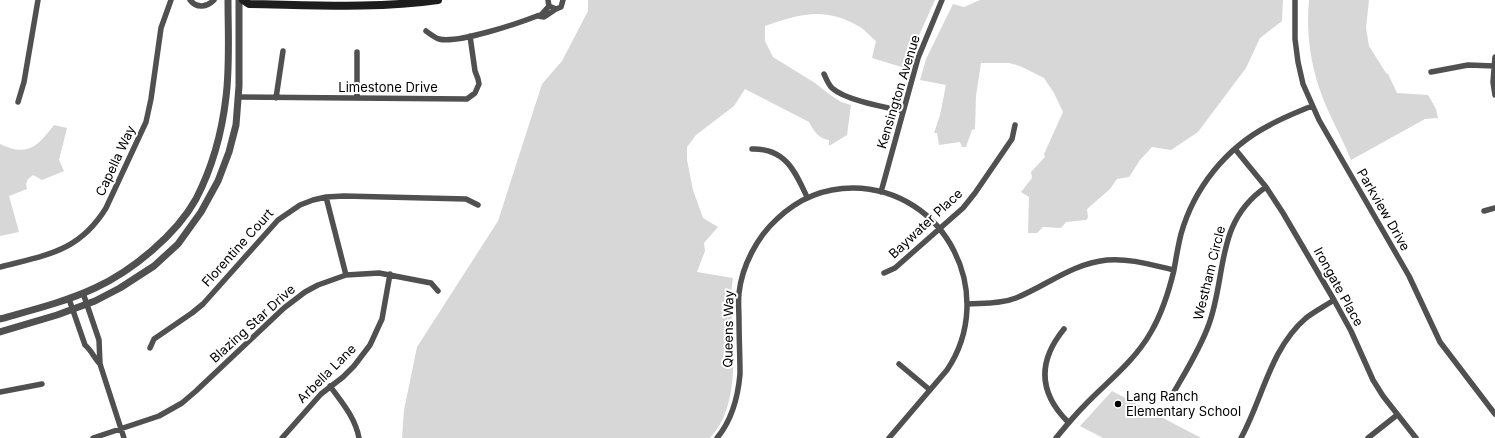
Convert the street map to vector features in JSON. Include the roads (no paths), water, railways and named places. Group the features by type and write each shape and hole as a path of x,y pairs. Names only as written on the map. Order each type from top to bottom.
{"main road":[{"path":"243,0 249,4 372,6 438,0"}],"street":[{"path":"18,102 24,82 38,0"},
{"name":"Capella Way","path":"0,267 68,247 90,230 99,220 146,122 161,28 171,0"},
{"path":"190,0 196,6 205,6 214,0"},
{"path":"0,319 69,299 116,277 135,265 153,250 169,234 195,200 215,153 225,104 227,88 228,0"},
{"path":"0,332 57,316 87,304 120,288 154,266 178,244 201,212 218,181 229,152 236,125 238,97 239,0"},
{"path":"537,16 544,17 562,5 563,0"},
{"name":"Kensington Avenue","path":"881,192 918,58 942,0"},
{"name":"Parkview Drive","path":"1295,0 1295,39 1298,62 1303,84 1312,106 1327,136 1409,276 1440,342 1495,414"},
{"path":"426,31 438,39 446,40 470,36 502,28 541,15 548,3 556,9"},
{"name":"Limestone Drive","path":"238,97 462,100 472,97 478,89 479,84 475,71 470,36"},
{"path":"276,98 282,51"},
{"path":"356,98 357,52"},
{"path":"1495,57 1493,82 1495,95"},
{"path":"1431,72 1468,65 1494,66"},
{"path":"824,74 830,86 838,93 903,111"},
{"path":"1056,438 1068,422 1121,371 1141,348 1159,316 1174,270 1181,235 1193,202 1210,175 1235,149 1250,137 1267,126 1312,106"},
{"name":"Baywater Place","path":"884,273 895,268 963,208 1012,139 1015,125"},
{"path":"752,149 772,151 783,158 796,175 807,198"},
{"name":"Irongate Place","path":"1235,149 1266,188 1283,213 1351,331 1373,380 1397,415 1416,438"},
{"name":"Queens Way","path":"717,438 728,420 735,402 738,388 740,374 739,293 749,258 759,240 773,222 788,208 825,191 843,188 863,188 897,197 913,205 927,215 940,228 952,245 960,262 965,281 968,313 964,336 959,349 947,370 889,438"},
{"name":"Westham Circle","path":"1174,392 1209,325 1223,257 1232,226 1246,205 1258,193 1266,188"},
{"name":"Florentine Court","path":"150,348 154,339 203,304 278,220 300,205 326,197 344,196 466,199 478,205"},
{"path":"326,197 346,275"},
{"path":"1484,211 1495,208"},
{"path":"968,304 993,303 1014,298 1029,292 1071,270 1084,265 1107,260 1127,260 1174,270"},
{"name":"Blazing Star Drive","path":"93,438 159,416 182,403 293,300 318,285 346,275 367,273 390,274 431,283 438,291"},
{"name":"Arbella Lane","path":"282,438 314,401 354,366 370,345 382,319 390,274"},
{"path":"83,293 99,340 98,347 100,364 124,438"},
{"path":"69,299 85,345 90,349 94,358 100,364"},
{"path":"1241,438 1280,348 1293,331 1306,318 1334,300"},
{"path":"1064,329 1056,339 1049,352 1045,377 1047,390 1051,401 1068,422"},
{"path":"90,349 98,347"},
{"path":"899,364 930,390"},
{"path":"0,392 42,384"},
{"path":"330,386 350,413 355,422 359,438"},
{"path":"1368,438 1397,415"}],"place":[{"name":"Lang Ranch Elementary School","path":"1118,404"}]}
